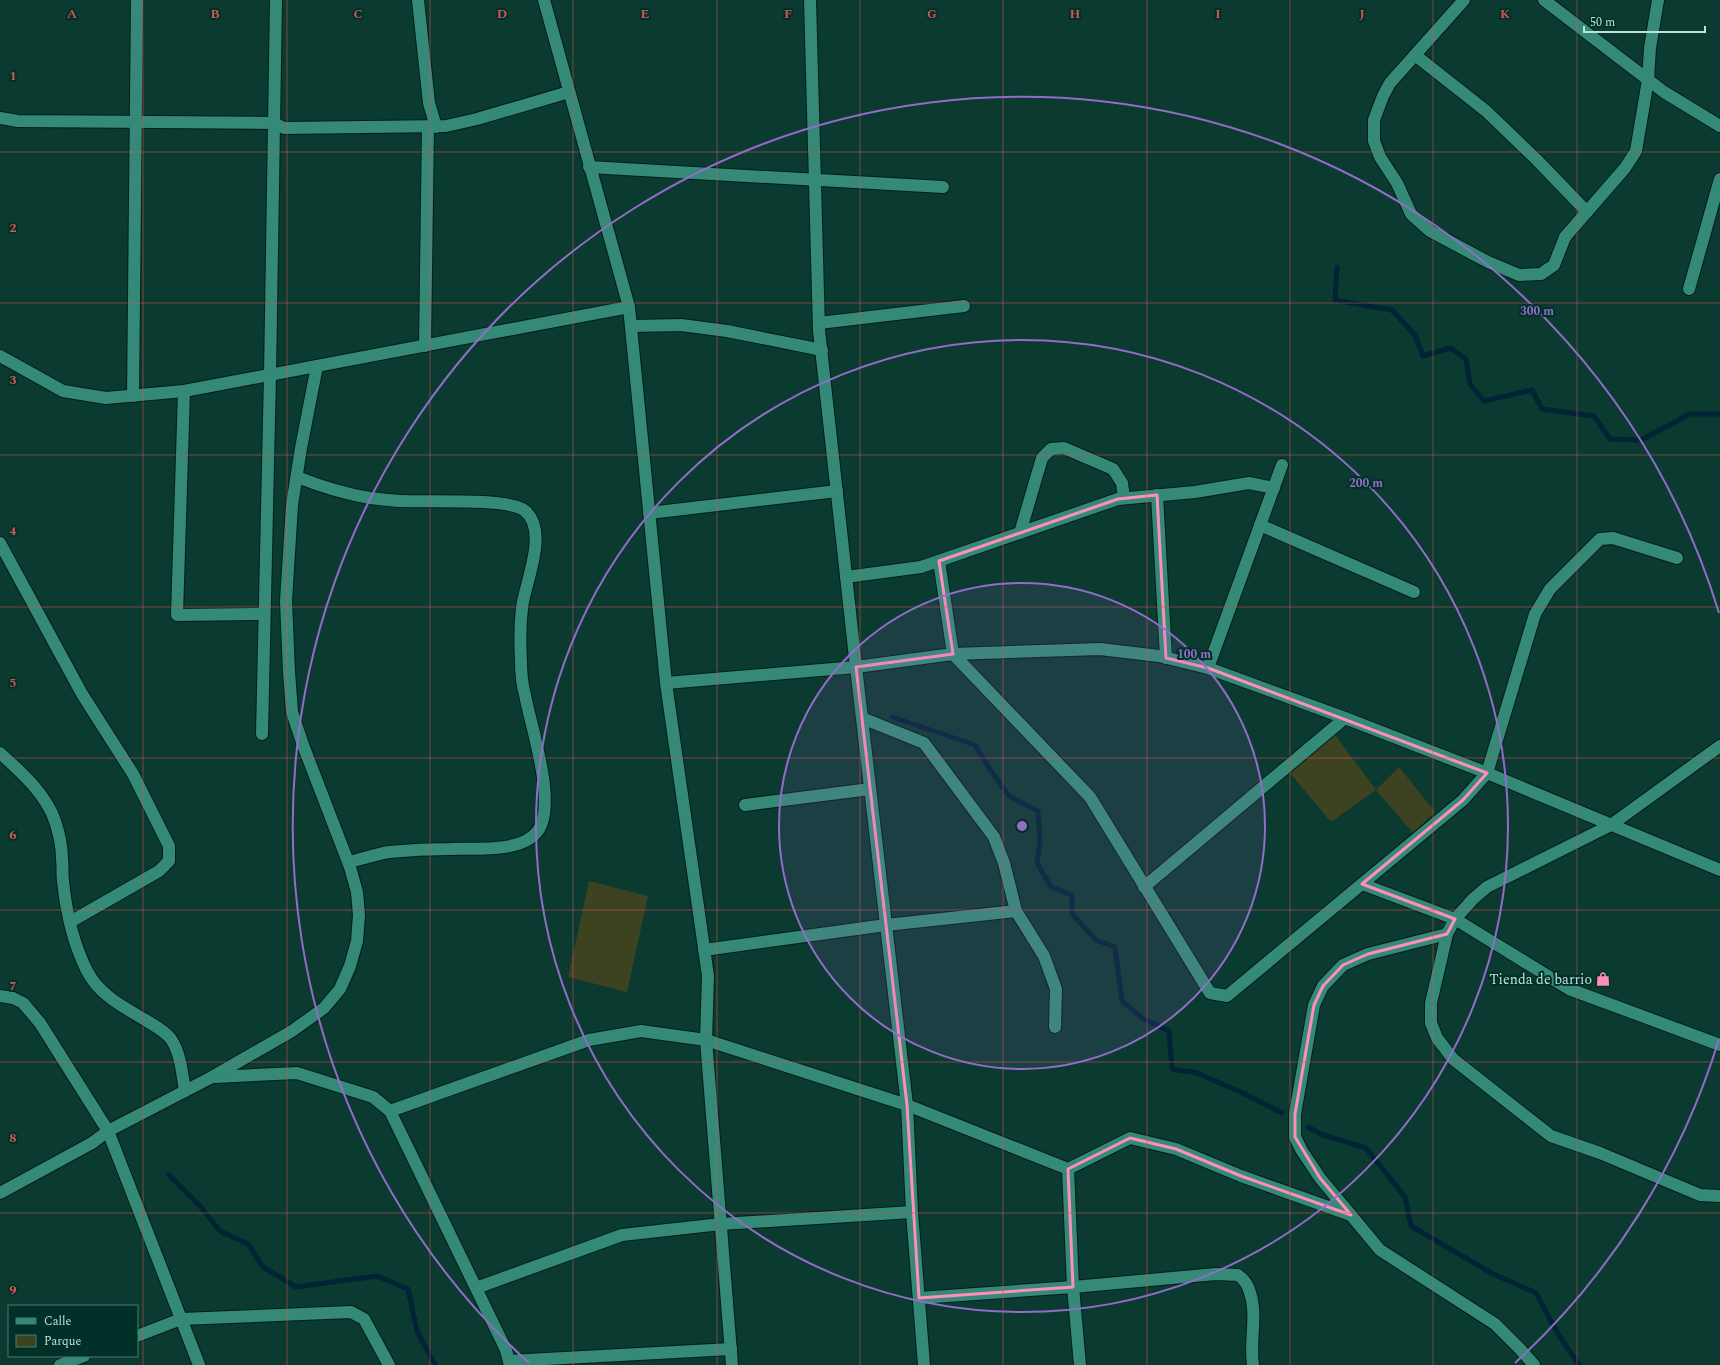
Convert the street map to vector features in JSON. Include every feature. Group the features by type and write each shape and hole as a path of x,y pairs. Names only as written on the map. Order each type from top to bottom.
{"street":[{"path":"134,396 137,0"},
{"path":"262,734 276,0"},
{"path":"418,0 432,127 425,346"},
{"path":"544,0 629,307 666,683 708,976 706,1040 732,1365"},
{"path":"810,0 819,323 856,667 907,1105 912,1212 924,1365"},
{"path":"1464,0 1390,83 1382,96 1374,120 1374,141 1380,157 1397,183 1411,214 1430,231 1488,262 1520,274 1542,274 1554,265 1565,237 1624,168 1636,151 1648,80 1650,48 1658,0"},
{"path":"1544,0 1648,80 1684,105 1720,126"},
{"path":"1415,55 1486,111 1537,160 1587,212"},
{"path":"0,118 18,121 274,123 284,128 432,127 446,126 477,119 569,92"},
{"path":"589,167 943,187"},
{"path":"1689,289 1720,179"},
{"path":"819,323 964,306"},
{"path":"0,356 63,391 106,398 134,396 184,392 629,307"},
{"path":"631,326 681,325 727,331 822,350"},
{"path":"0,1193 92,1143 108,1131 212,1077 305,1022 324,1008 340,989 350,966 357,941 359,915 357,892 349,862 303,746 292,712 286,601 292,505 317,366"},
{"path":"184,392 178,615 264,614"},
{"path":"1020,533 1042,458 1050,449 1064,448 1113,469 1122,483 1124,498"},
{"path":"1208,668 1282,465"},
{"path":"297,477 350,494 369,498 401,501 481,502 517,507 529,515 533,520 536,530 534,555 522,607 520,630 524,693 544,783 546,802 543,820 538,832 528,840 517,845 491,848 388,852 349,862"},
{"path":"846,577 921,567 1118,499 1195,492 1249,483 1274,488"},
{"path":"649,513 837,491"},
{"path":"1158,495 1166,658"},
{"path":"1260,525 1414,592"},
{"path":"939,561 953,654 1090,797 1210,993 1227,996 1463,800 1487,773 1535,614 1550,589 1600,539 1613,538 1677,558"},
{"path":"0,543 82,694 133,774 169,846 169,860 163,868 70,922"},
{"path":"666,683 856,667 953,654 1100,649 1166,658 1208,668 1345,718 1487,773 1720,870"},
{"path":"862,718 924,743 994,837 1004,863 1016,911 1044,956 1056,989 1055,1027"},
{"path":"1144,887 1345,718"},
{"path":"1720,746 1611,825 1487,887 1472,899 1455,919 1447,934 1431,1003 1431,1023 1437,1038 1453,1059 1551,1136 1600,1153 1700,1195 1720,1196"},
{"path":"0,753 27,780 44,800 55,819 61,840 62,878 70,922 77,948 88,972 101,990 116,1004 159,1028 170,1038 178,1053 185,1091"},
{"path":"745,805 870,789"},
{"path":"1362,884 1455,919 1569,989 1720,1045"},
{"path":"704,950 886,925 1016,911"},
{"path":"1447,934 1368,954 1343,965 1323,986 1314,1005 1295,1114 1295,1137 1302,1151 1320,1178 1380,1250 1495,1324 1520,1348 1534,1365"},
{"path":"0,996 13,998 22,1003 40,1023 108,1131 199,1365"},
{"path":"390,1111 589,1040 641,1031 706,1040 907,1105 1068,1170 1130,1138 1176,1149 1241,1176 1351,1215"},
{"path":"212,1077 297,1073 373,1097 390,1111 506,1350 510,1363 731,1349"},
{"path":"1068,1170 1073,1287 1080,1365"},
{"path":"476,1288 622,1235 721,1224 912,1212"},
{"path":"919,1298 1073,1287 1216,1274 1238,1275 1248,1286 1254,1310 1251,1354 1253,1365"},
{"path":"138,1336 181,1319 351,1312 364,1319 389,1365"},
{"path":"60,1365 81,1357"}],"highlighted area":[{"path":"1157,495 1166,658 1208,668 1487,773 1463,800 1362,884 1455,919 1447,934 1368,954 1343,965 1323,986 1314,1005 1295,1114 1295,1137 1320,1178 1351,1215 1241,1176 1176,1149 1130,1138 1068,1169 1073,1287 919,1298 907,1105 856,667 953,654 939,561 1118,499"}],"green space":[{"path":"1335,735 1376,790 1331,822 1290,773"},
{"path":"1399,767 1435,812 1413,833 1376,790"},
{"path":"589,881 648,896 627,992 568,977"}],"waterway":[{"path":"1337,267 1335,300 1392,310 1415,335 1423,356 1450,348 1466,359 1470,384 1484,401 1532,390 1542,409 1594,416 1610,439 1641,440 1690,414 1720,414"},
{"path":"892,717 975,745 1009,796 1038,811 1040,842 1037,863 1051,887 1072,895 1072,914 1096,940 1115,947 1122,1001 1142,1018 1169,1031 1172,1069 1197,1073 1243,1093 1282,1113"},
{"path":"1308,1127 1323,1135 1366,1148 1405,1197 1411,1226 1493,1274 1536,1293 1558,1334 1579,1365"},
{"path":"169,1175 199,1205 220,1231 248,1244 263,1267 296,1287 377,1276 408,1289 417,1331 435,1365"}],"place":[{"name":"Tienda de barrio","path":"1603,979"}]}
